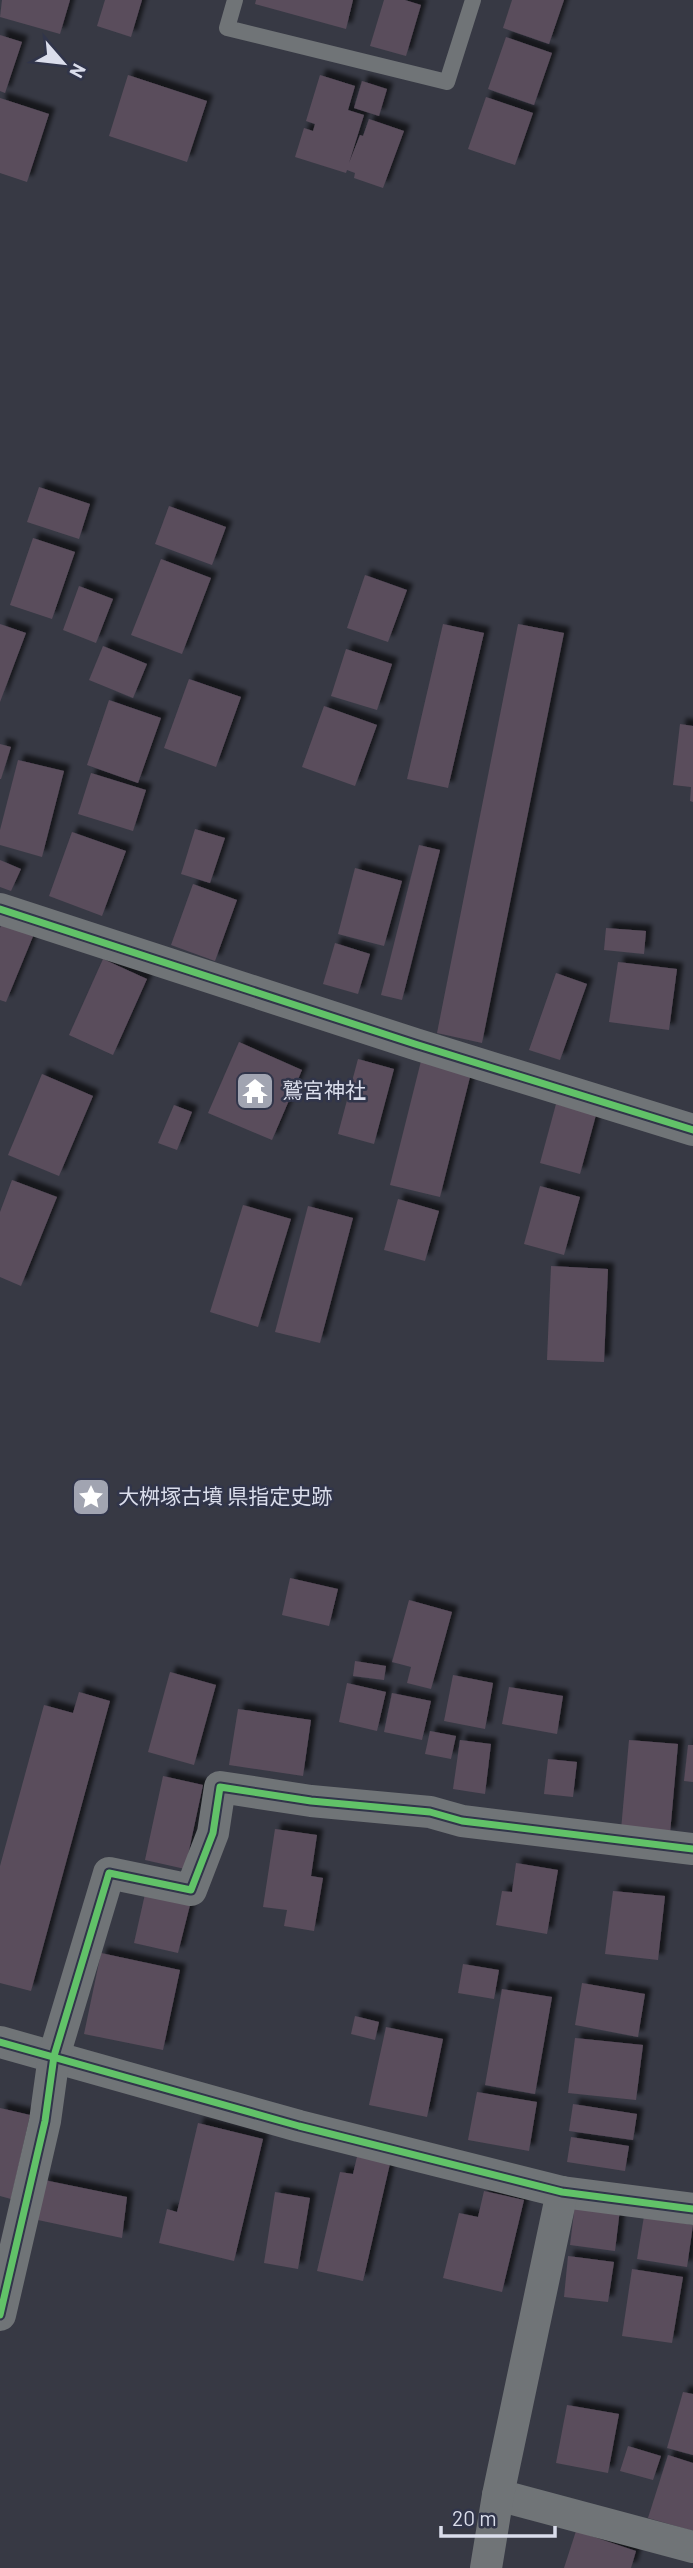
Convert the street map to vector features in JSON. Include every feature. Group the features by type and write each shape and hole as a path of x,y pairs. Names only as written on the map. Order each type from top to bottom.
{"street":[{"path":"0,909 401,1040 693,1130"},
{"path":"0,2315 45,2121 54,2056 109,1873 191,1890 213,1833 220,1787 311,1801 430,1812 462,1821 693,1849"},
{"path":"0,2042 299,2126 562,2192 693,2209"},
{"path":"486,2568 498,2495 562,2192"},
{"path":"498,2495 693,2547"}],"lane":[{"path":"235,0 227,28 447,82 472,0"}],"building":[{"path":"2,0 70,0 60,34 0,17"},
{"path":"105,0 142,0 131,37 97,26"},
{"path":"256,0 353,0 346,29 255,4"},
{"path":"384,0 405,0 421,5 406,56 370,46"},
{"path":"512,0 564,0 549,44 503,28"},
{"path":"0,35 22,42 5,93 0,91"},
{"path":"506,37 552,53 534,105 488,89"},
{"path":"128,75 207,101 187,162 109,136"},
{"path":"320,75 355,86 348,110 364,115 349,163 369,119 404,131 383,188 354,178 355,173 347,170 346,173 295,157 304,128 313,131 315,124 306,121"},
{"path":"362,81 387,89 379,116 354,108"},
{"path":"486,97 533,113 515,165 468,149"},
{"path":"0,98 49,114 27,182 0,173"},
{"path":"39,487 90,504 79,539 27,522"},
{"path":"169,506 226,527 212,565 155,544"},
{"path":"33,538 75,552 52,619 10,605"},
{"path":"161,559 211,578 182,654 131,635"},
{"path":"365,575 407,590 388,642 347,628"},
{"path":"79,586 113,599 96,643 63,630"},
{"path":"0,624 26,633 0,702"},
{"path":"443,624 484,633 448,788 407,779"},
{"path":"518,624 564,633 482,1043 437,1033"},
{"path":"103,646 147,664 133,698 89,680"},
{"path":"346,649 392,664 377,710 331,696"},
{"path":"189,679 241,697 216,767 164,748"},
{"path":"109,700 161,718 138,783 87,765"},
{"path":"324,706 377,725 355,786 302,767"},
{"path":"680,724 693,726 693,802 690,801 691,787 673,785"},
{"path":"0,744 11,747 1,779 0,779"},
{"path":"18,760 64,771 42,857 0,845 0,830"},
{"path":"91,773 146,790 133,831 78,814"},
{"path":"195,829 225,838 210,883 181,874"},
{"path":"72,832 126,851 102,916 49,896"},
{"path":"419,845 440,850 402,1000 381,995"},
{"path":"0,860 21,869 11,891 0,887"},
{"path":"355,868 402,881 384,946 338,934"},
{"path":"193,884 237,900 215,961 171,945"},
{"path":"3,921 34,934 6,1002 0,1000 0,928"},
{"path":"606,928 646,931 644,954 604,950"},
{"path":"335,943 370,954 358,994 323,984"},
{"path":"103,959 147,979 113,1055 69,1035"},
{"path":"618,962 677,969 669,1030 609,1022"},
{"path":"556,973 587,984 560,1060 529,1050"},
{"name":"鷲宮神社","path":"239,1042 302,1070 272,1140 208,1113"},
{"path":"422,1057 472,1069 440,1197 390,1185"},
{"path":"358,1059 394,1069 374,1144 338,1134"},
{"path":"42,1074 93,1096 59,1176 8,1155"},
{"path":"556,1104 596,1115 580,1174 540,1163"},
{"path":"174,1105 192,1112 177,1150 158,1143"},
{"path":"12,1180 57,1197 21,1286 0,1277 0,1212"},
{"path":"540,1186 580,1197 564,1255 524,1244"},
{"path":"398,1199 439,1211 425,1261 384,1250"},
{"path":"243,1205 291,1219 258,1327 210,1312"},
{"path":"308,1206 353,1218 320,1343 275,1332"},
{"path":"551,1266 608,1269 604,1362 547,1360"},
{"path":"290,1578 338,1589 329,1626 282,1615"},
{"path":"409,1600 452,1612 431,1689 407,1683 411,1667 392,1662"},
{"path":"355,1661 386,1666 384,1680 353,1676"},
{"path":"170,1672 216,1685 194,1765 148,1752"},
{"path":"453,1675 493,1683 485,1729 444,1721"},
{"path":"347,1683 386,1692 377,1731 339,1722"},
{"path":"509,1687 563,1696 557,1734 502,1724"},
{"path":"79,1692 110,1701 31,1991 0,1983 0,1866 44,1705 73,1713"},
{"path":"392,1693 431,1701 422,1740 384,1732"},
{"path":"238,1709 311,1720 303,1776 229,1765"},
{"path":"430,1731 456,1736 451,1759 425,1754"},
{"path":"460,1740 491,1744 485,1794 453,1789"},
{"path":"629,1740 678,1744 670,1834 621,1830"},
{"path":"688,1745 693,1745 693,1782 684,1781"},
{"path":"548,1759 577,1762 573,1797 544,1794"},
{"path":"163,1776 203,1785 185,1869 145,1860"},
{"path":"275,1829 317,1835 311,1876 323,1878 314,1931 284,1926 287,1910 263,1907"},
{"path":"516,1863 558,1870 547,1934 496,1925 502,1891 512,1892"},
{"path":"613,1891 665,1896 658,1960 605,1954"},
{"path":"145,1894 190,1905 178,1953 134,1943"},
{"path":"101,1953 180,1970 163,2050 84,2034"},
{"path":"463,1964 499,1970 494,1999 458,1993"},
{"path":"582,1983 645,1994 638,2037 575,2025"},
{"path":"502,1989 552,1997 535,2094 485,2085"},
{"path":"355,2016 379,2022 375,2040 351,2034"},
{"path":"386,2027 443,2039 427,2117 369,2105"},
{"path":"575,2038 643,2045 636,2100 568,2093"},
{"path":"477,2092 537,2102 529,2151 468,2140"},
{"path":"573,2104 637,2114 633,2140 569,2131"},
{"path":"0,2108 30,2115 11,2199 0,2196"},
{"path":"198,2123 263,2139 234,2261 159,2243 167,2209 177,2212"},
{"path":"571,2137 629,2146 625,2171 567,2162"},
{"path":"359,2148 392,2155 363,2281 317,2271 340,2172 353,2174"},
{"path":"44,2180 127,2197 122,2238 38,2220"},
{"path":"484,2191 524,2200 502,2292 443,2278 459,2213 478,2217"},
{"path":"275,2192 310,2198 298,2269 264,2263"},
{"path":"575,2204 620,2209 615,2251 570,2245"},
{"path":"644,2216 693,2225 687,2267 637,2259"},
{"path":"568,2256 614,2262 608,2302 564,2297"},
{"path":"632,2269 683,2277 672,2343 622,2336"},
{"path":"683,2392 693,2394 693,2455 667,2448"},
{"path":"567,2405 619,2414 608,2473 556,2463"},
{"path":"628,2446 661,2456 653,2480 620,2471"},
{"path":"668,2455 693,2463 693,2531 648,2518"},
{"path":"576,2531 636,2551 631,2568 564,2568"}],"cycle path":[{"path":"0,909 415,1044 693,1130"},
{"path":"0,2315 45,2121 54,2056 109,1873 191,1890 213,1833 220,1787 311,1801 430,1812 462,1821 693,1849"},
{"path":"0,2042 299,2126 562,2192 693,2209"}],"place":[{"name":"鷲宮神社","path":"255,1091"},
{"name":"大桝塚古墳 県指定史跡","path":"91,1497"}]}
